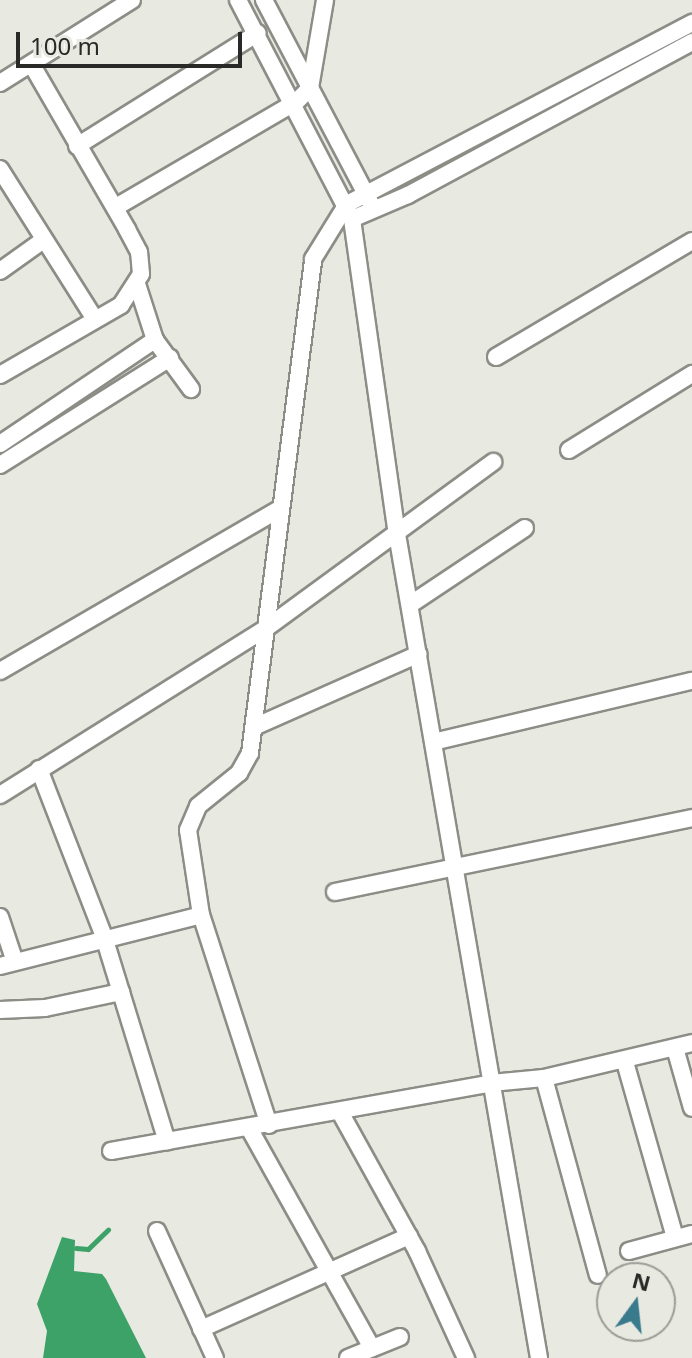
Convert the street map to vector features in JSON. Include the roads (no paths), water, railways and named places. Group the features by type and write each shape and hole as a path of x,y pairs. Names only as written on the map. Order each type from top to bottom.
{"street":[{"path":"0,83 132,0"},
{"path":"238,0 296,102 350,211 397,534 539,1358"},
{"path":"264,0 370,202"},
{"path":"116,207 296,102 310,88 323,2"},
{"path":"370,202 692,23"},
{"path":"77,146 258,33"},
{"path":"269,1125 201,915 188,830 198,806 246,763 254,727 307,282 321,241 350,211 692,42"},
{"path":"32,65 139,252 137,284 155,340 191,389"},
{"path":"0,169 42,241 95,319"},
{"path":"0,271 42,241"},
{"path":"496,357 692,241"},
{"path":"0,375 121,305 137,284"},
{"path":"0,444 155,340"},
{"path":"0,465 170,358"},
{"path":"569,450 692,374"},
{"path":"0,795 265,629 493,462"},
{"path":"0,671 279,509"},
{"path":"411,604 525,528"},
{"path":"254,727 419,654"},
{"path":"433,742 692,681"},
{"path":"39,769 104,937 167,1142"},
{"path":"335,892 457,870 692,818"},
{"path":"0,917 8,964 104,937 201,915"},
{"path":"0,1010 45,1008 121,992"},
{"path":"111,1151 491,1083 544,1078 625,1062 692,1043"},
{"path":"675,1048 692,1108"},
{"path":"625,1062 684,1236 629,1251"},
{"path":"544,1078 596,1268"},
{"path":"340,1112 409,1236 466,1358"},
{"path":"249,1128 372,1348"},
{"path":"157,1231 215,1358"},
{"path":"201,1329 409,1236"},
{"path":"348,1358 400,1337"}],"waterway":[{"path":"76,1248 88,1249 108,1230"}]}
